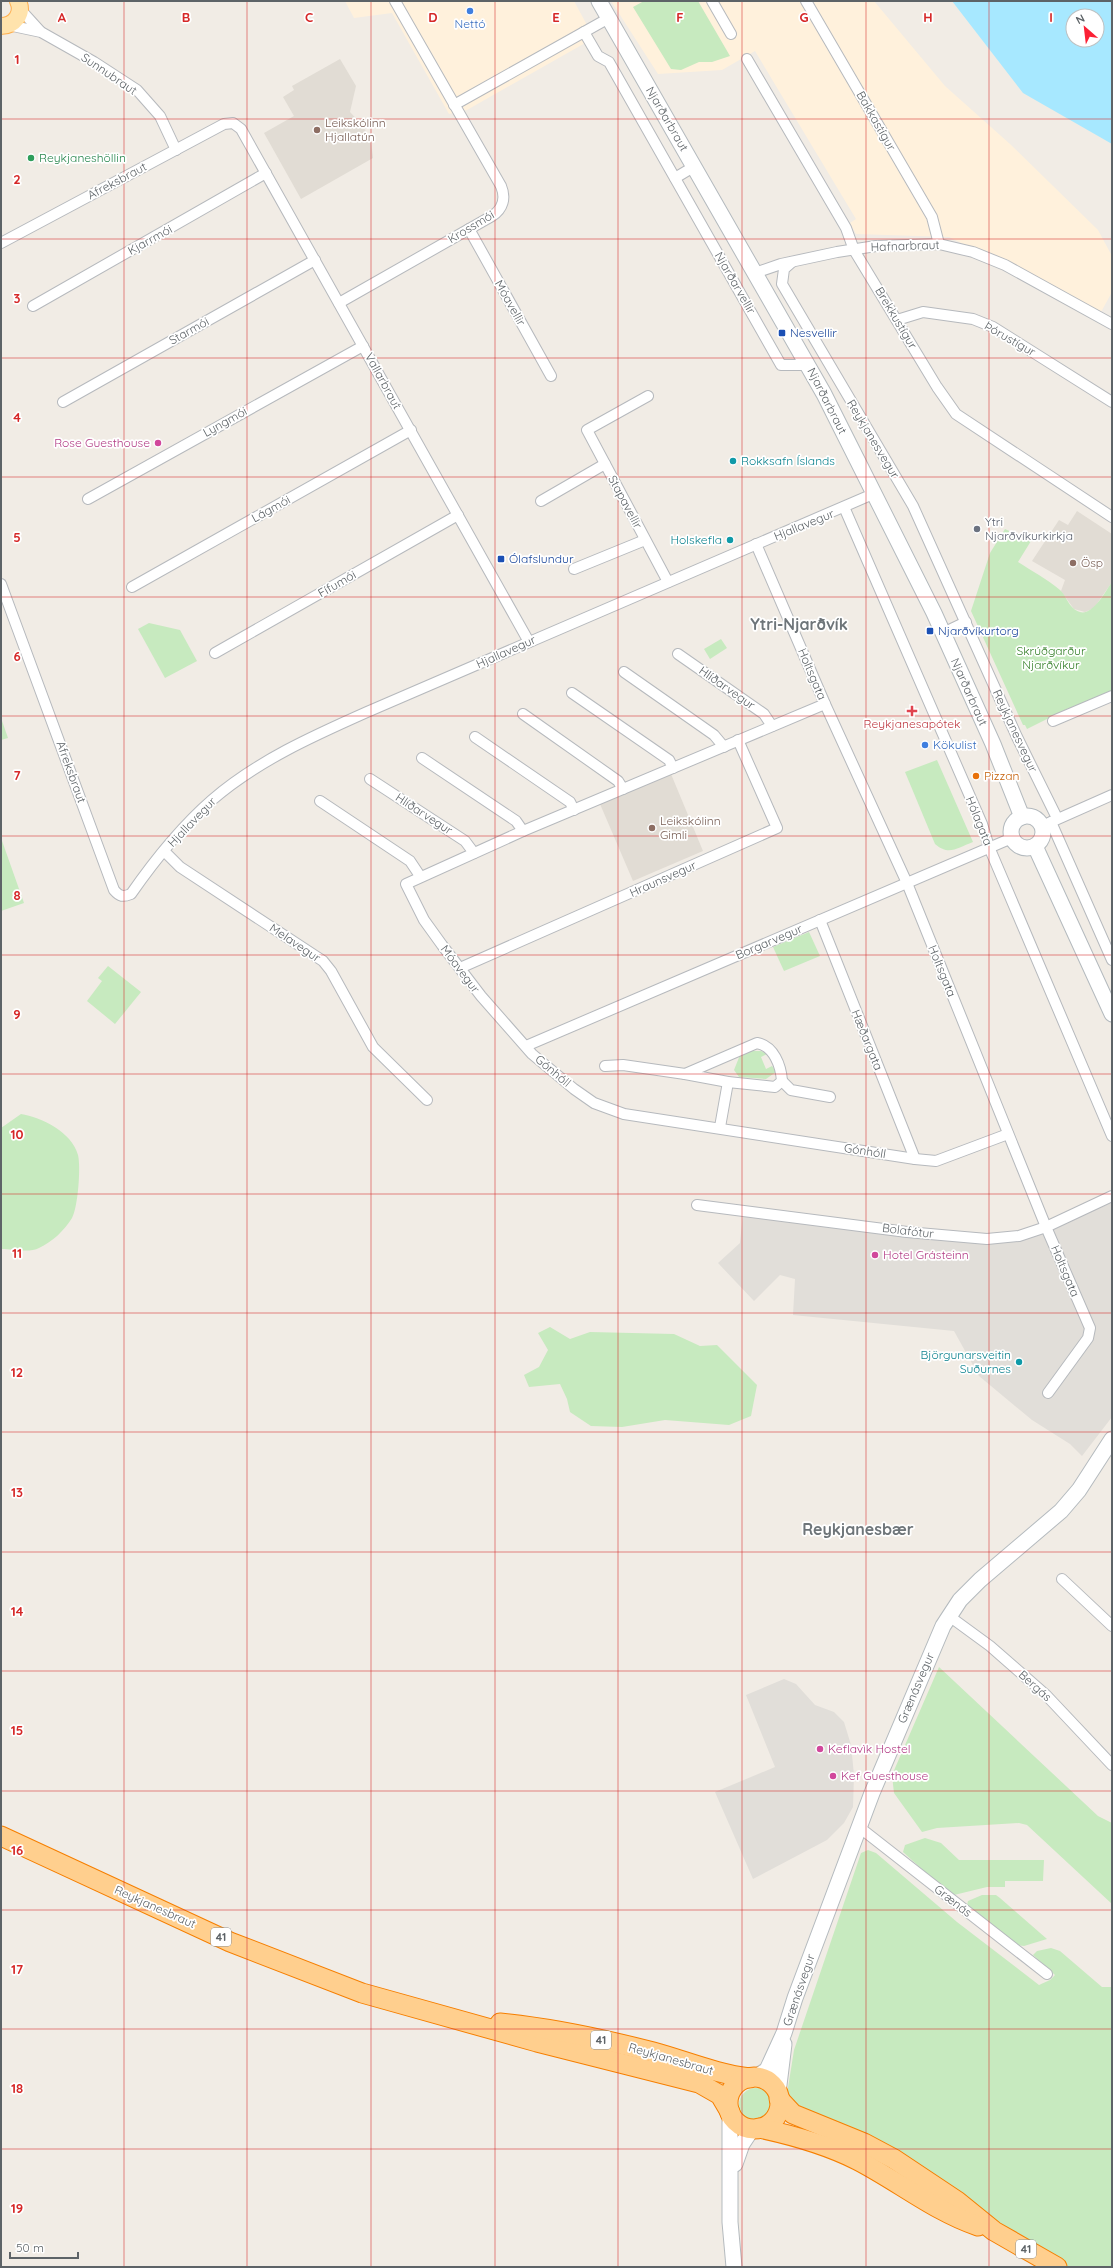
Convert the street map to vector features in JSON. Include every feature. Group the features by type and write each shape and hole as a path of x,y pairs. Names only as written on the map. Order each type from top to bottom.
{"highway":[{"name":"Reykjanesbraut","path":"1,1836 230,1942 309,1974 362,1993 699,2083 720,2095 737,2122 755,2128 774,2131 839,2152 863,2163 947,2212 994,2231 1057,2267"},
{"name":"Reykjanesbraut","path":"449,2017 542,2027 654,2053 723,2074 769,2082 788,2110 798,2116 864,2143 894,2159 957,2201 994,2231"},
{"path":"730,2112 730,2093 738,2083 753,2078"},
{"path":"755,2128 772,2121 777,2114 778,2096"}],"main road":[{"name":"Njarðarbraut","path":"599,1 808,365 942,633 993,744 1022,817"},
{"path":"5,26 17,19 21,5"},
{"path":"1022,817 1050,822 1035,846 1024,848 1014,843 1011,828 1022,817"},
{"path":"1035,846 1112,1014"},
{"name":"Grænásvegur","path":"753,2078 767,2070 784,2033 795,1998 859,1827 936,1640 949,1616 960,1600 980,1580 1061,1512 1079,1490 1112,1439"},
{"name":"Grænásvegur","path":"778,2096 784,2047 784,2033"},
{"path":"730,2112 730,2222 734,2267"},
{"path":"730,2180 737,2156 755,2128"}],"street":[{"name":"Krossmói","path":"339,303 499,211 503,203 501,186 395,1"},
{"path":"712,1 731,34"},
{"name":"Bakkastígur","path":"806,1 932,217 939,244"},
{"name":"Sunnubraut","path":"21,5 41,32"},
{"path":"454,105 609,18"},
{"name":"Sunnubraut","path":"5,26 41,32 94,62 137,90 160,116 176,150"},
{"name":"Njarðarvellir","path":"584,32 598,56 609,62 781,365 808,365"},
{"name":"Brekkustígur","path":"746,59 846,228 854,250 937,387 956,414 1112,517"},
{"name":"Afreksbraut","path":"1,243 224,124 233,123"},
{"name":"Vallarbraut","path":"233,123 241,129 529,642"},
{"path":"675,178 695,166"},
{"name":"Kjarrmói","path":"33,306 266,173"},
{"name":"Móavellir","path":"469,229 551,376"},
{"name":"Hafnarbraut","path":"755,273 792,262 876,246 939,244 974,252 1005,265 1112,324"},
{"name":"Starmói","path":"63,402 315,260"},
{"name":"Reykjanesvegur","path":"792,262 784,270 782,284 913,506 966,622 1016,737 1050,822 1112,960"},
{"name":"Þórustígur","path":"897,320 923,312 945,313 986,324 1112,402"},
{"name":"Lyngmói","path":"88,499 363,346"},
{"name":"Stapavellir","path":"648,396 587,430 668,582"},
{"name":"Lágmói","path":"132,587 411,430"},
{"name":"Stapavellir","path":"541,501 605,464"},
{"name":"Hjallavegur","path":"164,851 212,799 253,770 315,735 873,494"},
{"name":"Hólagata","path":"844,507 982,824 989,847 1112,1136"},
{"name":"Fífumói","path":"215,653 458,515"},
{"name":"Stapavellir","path":"574,569 645,540"},
{"name":"Holtsgata","path":"756,544 825,704 907,883 1046,1227 1090,1328 1090,1334 1048,1393"},
{"name":"Afreksbraut","path":"1,584 114,890 119,896 124,897 131,894 164,851"},
{"path":"942,633 966,622"},
{"name":"Hlíðarvegur","path":"678,654 764,714 772,726"},
{"path":"624,672 714,734 724,746"},
{"path":"572,694 669,760 673,768"},
{"path":"1053,721 1112,696"},
{"path":"320,801 410,861 420,876 825,704"},
{"path":"523,714 618,780 623,789"},
{"path":"475,737 570,802 574,810"},
{"name":"Hraunsvegur","path":"460,968 777,828 738,740"},
{"path":"422,758 516,821 523,831"},
{"name":"Hlíðarvegur","path":"370,779 465,841 474,853"},
{"path":"1050,822 1112,795"},
{"name":"Borgarvegur","path":"526,1046 1012,838"},
{"name":"Melavegur","path":"164,851 180,868 323,961 331,971 373,1047 427,1100"},
{"name":"Móavegur","path":"420,876 406,884 424,920 501,1020 526,1046"},
{"name":"Hæðargata","path":"820,920 915,1159"},
{"path":"685,1074 758,1043 766,1046 771,1051 781,1067 782,1080 791,1090 830,1097"},
{"name":"Gónhóll","path":"526,1046 532,1054 574,1089 594,1103 624,1114 720,1127 915,1159 936,1160 1008,1134"},
{"path":"605,1066 623,1065 728,1082 775,1087 782,1080"},
{"path":"720,1127 728,1082"},
{"name":"Bolafótur","path":"697,1205 976,1239 1008,1238 1046,1227 1112,1196"},
{"path":"1062,1579 1112,1626"},
{"name":"Bergás","path":"949,1616 990,1646 1046,1695 1112,1765"},
{"name":"Grænás","path":"859,1827 1047,1974"}],"shaded area":[{"path":"345,1 574,1 594,38 467,110 449,114 392,13 354,18"},
{"path":"611,1 874,1 945,86 1010,144 1098,230 1112,256 1112,292 1101,312 949,237 856,234 850,223 856,219 755,51 722,70 658,74"},
{"name":"Leikskólinn Hjallatún","path":"340,59 356,86 350,112 363,126 371,141 373,158 301,199 264,133 294,116 283,97 294,90 292,86"},
{"name":"Ösp","path":"1077,511 1112,534 1112,582 1094,608 1085,612 1074,609 1061,591 1065,580 1032,561 1059,520 1068,525"},
{"name":"Leikskólinn Gimli","path":"671,774 703,851 633,881 600,804"},
{"path":"1112,1203 1112,1417 1082,1456 1070,1444 1032,1420 979,1376 954,1331 793,1315 795,1279 780,1275 754,1301 718,1263 740,1243 743,1213 979,1242 1030,1236"},
{"path":"784,1679 796,1684 815,1705 834,1712 844,1722 851,1745 854,1775 853,1807 844,1823 827,1840 753,1879 715,1792 775,1767 746,1695"}],"green space":[{"path":"644,1 698,1 730,56 712,62 699,62 681,70 671,69 633,7"},
{"name":"Skrúðgarður Njarðvíkur","path":"1005,529 1031,541 1018,562 1060,590 1070,605 1078,612 1090,610 1112,582 1112,693 1067,709 1027,729 1025,725 1023,725 971,611 990,553"},
{"path":"149,623 180,630 197,661 165,678 138,629"},
{"path":"721,639 727,648 710,659 704,649"},
{"path":"1,718 8,738 1,740"},
{"path":"937,760 973,842 953,850 945,850 935,844 905,772"},
{"path":"1,838 24,903 1,911"},
{"path":"809,932 820,956 784,971 773,947"},
{"path":"108,966 141,992 115,1024 87,1001 102,981 98,978"},
{"path":"750,1051 761,1051 767,1054 761,1057 766,1069 772,1066 776,1072 766,1079 739,1077 734,1070 740,1055"},
{"path":"21,1114 38,1118 63,1133 75,1147 79,1161 76,1205 72,1218 57,1236 44,1246 31,1250 2,1249 1,1128"},
{"path":"550,1327 570,1339 590,1332 674,1334 700,1346 717,1345 757,1385 751,1416 729,1425 665,1420 622,1427 591,1426 570,1412 567,1399 560,1384 529,1387 524,1375 539,1367 548,1350 538,1333"},
{"path":"939,1667 1098,1816 1112,1823 1112,1904 1027,1825 1019,1823 937,1828 922,1832 894,1793 892,1775"},
{"path":"925,1838 941,1843 959,1860 1044,1860 1043,1881 1005,1881 1005,1887 987,1887 954,1895 947,1892 903,1852 905,1845"},
{"path":"868,1850 876,1853 957,1922 1039,1985 1050,1980 1055,1975 1033,1955 1037,1951 1051,1948 1060,1951 1102,1987 1112,1987 1112,2267 1048,2267 882,2163 799,2121 787,2094 794,2050 861,1853"},
{"path":"982,1895 996,1895 1047,1939 1024,1946 1016,1945 970,1910 967,1905 968,1901"},
{"path":"753,2088 759,2088 763,2089 770,2095 773,2105 772,2112 766,2119 759,2122 753,2122 749,2121 742,2115 739,2108 739,2102 740,2098 746,2091"}],"water":[{"path":"952,1 1112,1 1112,144 1023,93"}],"place":[{"name":"Nettó","path":"470,11"},
{"name":"Leikskólinn Hjallatún","path":"317,130"},
{"name":"Reykjaneshöllin","path":"31,158"},
{"name":"Nesvellir","path":"782,333"},
{"name":"Rose Guesthouse","path":"158,443"},
{"name":"Rokksafn Íslands","path":"733,461"},
{"name":"Ytri Njarðvíkurkirkja","path":"977,529"},
{"name":"Holskefla","path":"730,540"},
{"name":"Ólafslundur","path":"501,559"},
{"name":"Ösp","path":"1073,563"},
{"name":"Njarðvíkurtorg","path":"930,631"},
{"name":"Reykjanesapótek","path":"912,711"},
{"name":"Kökulist","path":"925,745"},
{"name":"Pizzan","path":"976,776"},
{"name":"Leikskólinn Gimli","path":"652,828"},
{"name":"Hotel Grásteinn","path":"875,1255"},
{"name":"Björgunarsveitin Suðurnes","path":"1019,1362"},
{"name":"Keflavìk Hostel","path":"820,1749"},
{"name":"Kef Guesthouse","path":"833,1776"}],"district":[{"name":"Ytri-Njarðvík","path":"799,624"},
{"name":"Reykjanesbær","path":"858,1529"}]}
